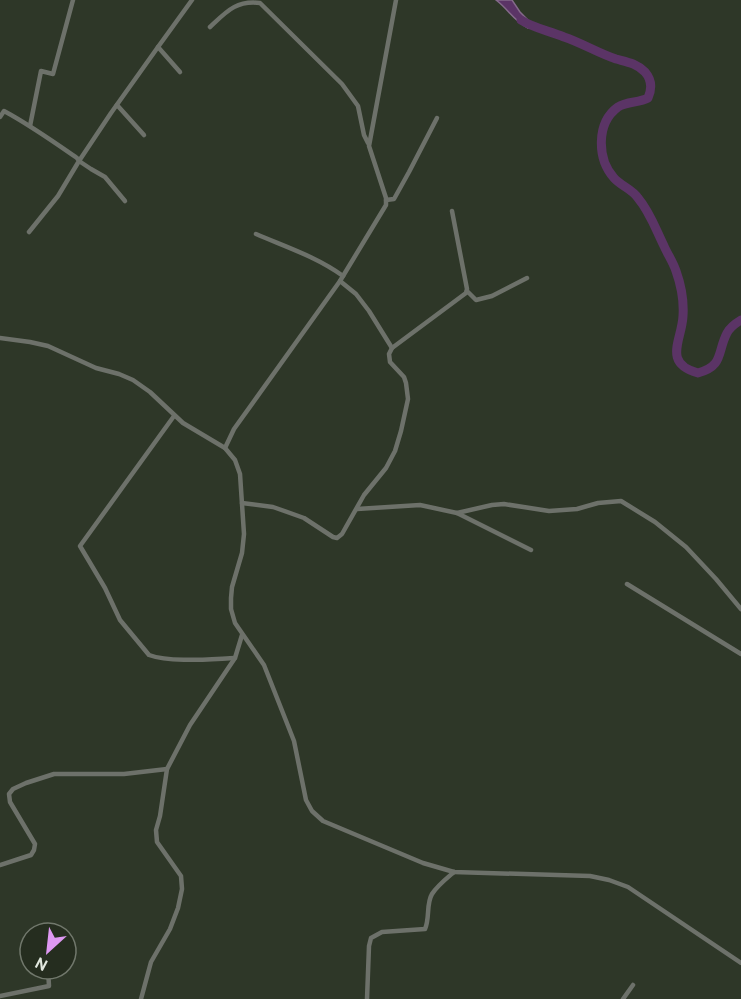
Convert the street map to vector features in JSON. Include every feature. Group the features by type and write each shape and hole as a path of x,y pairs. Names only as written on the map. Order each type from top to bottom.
{"street":[{"path":"30,126 41,71 53,74 73,0"},
{"path":"29,232 57,196 79,160 192,0"},
{"path":"369,146 396,0"},
{"path":"210,27 238,4 259,2 342,84 358,106 364,135 386,200 386,205 340,281 234,429 225,448"},
{"path":"158,47 180,72"},
{"path":"117,105 144,135"},
{"path":"0,117 4,111 30,126 90,169 105,177 125,201"},
{"path":"386,200 394,199 437,118"},
{"path":"452,211 467,291 476,300 492,296 527,278"},
{"path":"256,234 319,261 343,276"},
{"path":"340,281 363,303 392,348"},
{"path":"242,503 273,507 304,519 333,537 337,538 342,534 364,495 386,468 395,451 401,431 408,399 404,377 388,358 392,348 463,297 467,291"},
{"path":"0,338 48,346 96,368 133,380 150,392 183,423 225,448 235,460 240,474 244,534 242,553 231,598 231,609 235,623 264,665 294,741 306,800 312,811 323,821 423,863 454,872 590,876 609,880 628,887 741,963"},
{"path":"174,416 80,546 105,588 120,620 149,655 156,658 173,659 235,658"},
{"path":"457,513 504,504 549,511 577,509 598,503 621,501 655,522 686,547 717,579 741,609"},
{"path":"357,509 420,505 457,513 531,550"},
{"path":"627,584 741,654"},
{"path":"141,999 151,962 170,929 182,889 181,876 157,842 156,830 168,769 190,725 235,658 242,634"},
{"path":"0,865 31,855 34,850 34,844 10,802 9,794 13,789 54,774 124,774 168,769"},
{"path":"367,999 371,938 381,932 425,929 432,894 454,872"},
{"path":"0,996 49,986 49,981"},
{"path":"623,999 633,985"}],"shaded area":[{"path":"496,0 512,0 531,23 528,28 518,22"}],"waterway":[{"path":"521,20 571,39 609,57 635,65 642,69 649,78 651,88 648,98 622,105 611,114 603,131 602,151 604,161 614,178 636,195 646,209 675,268 681,287 683,305 677,350 680,363 687,369 698,373 712,366 718,358 728,331 741,320"}]}
